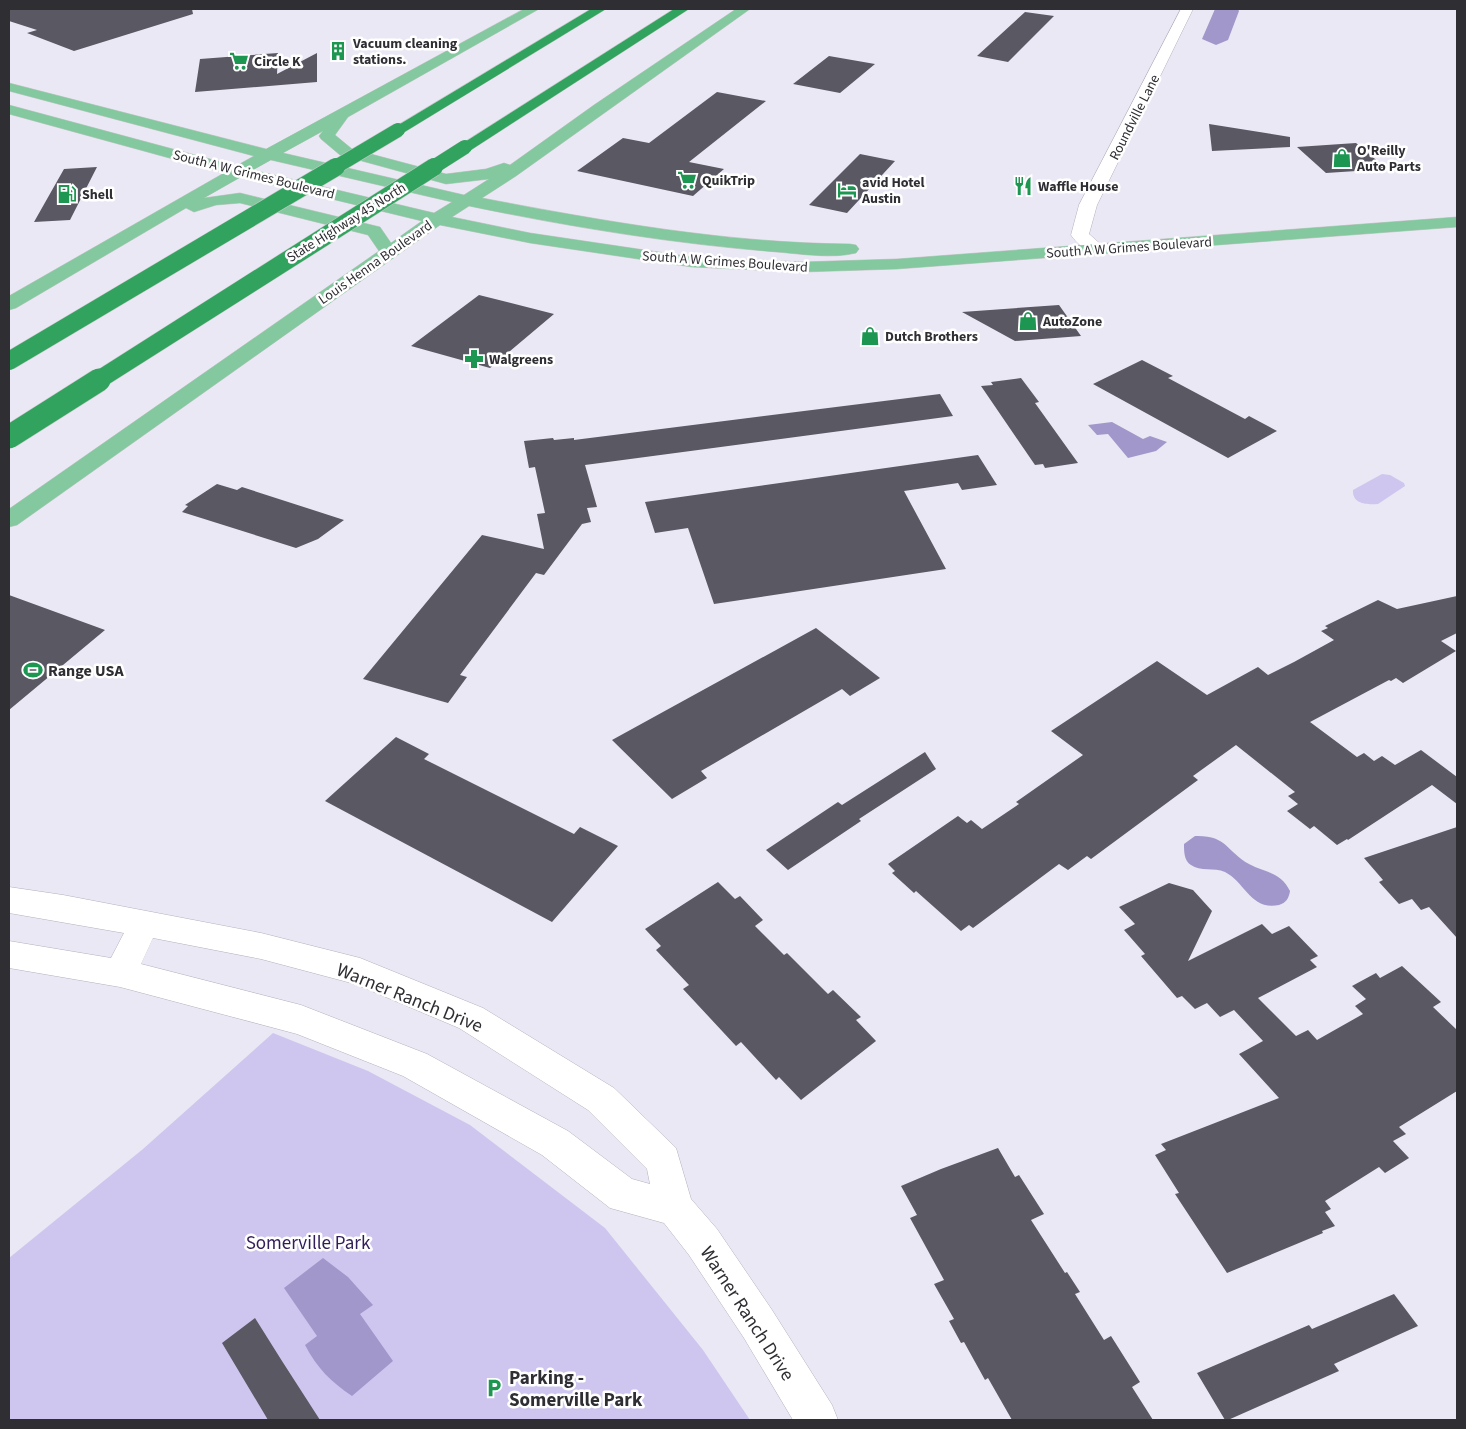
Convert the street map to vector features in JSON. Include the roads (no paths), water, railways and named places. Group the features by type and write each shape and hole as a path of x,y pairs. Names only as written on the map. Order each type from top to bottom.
{"highway":[{"path":"9,361 600,9"},
{"name":"State Highway 45 North","path":"9,437 683,9"}],"main road":[{"path":"9,304 148,224 179,204 533,9"},
{"name":"Louis Henna Boulevard","path":"9,520 388,252 510,173 744,9"},
{"name":"South A W Grimes Boulevard","path":"9,87 268,155 466,201 588,223 751,244 846,249 901,248 1457,206"},
{"path":"9,98 23,103 38,104 54,99"},
{"name":"South A W Grimes Boulevard","path":"9,110 239,172 437,219 497,232 601,250 692,262 802,267 897,264 1457,222"},
{"path":"275,135 342,115"},
{"path":"342,115 327,136 346,152 446,178 489,174 533,156"},
{"path":"210,140 257,138"},
{"path":"172,154 195,182 179,204"},
{"path":"510,173 511,194 528,212"},
{"path":"148,224 214,200 240,198 374,232 388,252 497,232"},
{"path":"601,250 630,246 702,254 751,244"}],"street":[{"name":"Roundville Lane","path":"1080,235 1088,205 1187,9"},
{"path":"1080,235 1096,248"},
{"name":"Warner Ranch Drive","path":"9,900 146,923 261,946 360,972 471,1018 600,1099 663,1160 674,1208 703,1242 720,1267 758,1324 816,1420"},
{"path":"120,974 146,923"},
{"path":"9,955 120,974 301,1020 415,1065 555,1143 623,1196 674,1208"}],"place":[{"name":"Vacuum cleaning stations.","path":"338,51"},
{"name":"Circle K","path":"239,61"},
{"name":"O'Reilly Auto Parts","path":"1342,158"},
{"name":"QuikTrip","path":"687,180"},
{"name":"Waffle House","path":"1023,186"},
{"name":"avid Hotel Austin","path":"847,190"},
{"name":"Shell","path":"67,194"},
{"name":"AutoZone","path":"1028,321"},
{"name":"Dutch Brothers","path":"870,336"},
{"name":"Walgreens","path":"474,359"},
{"name":"Range USA","path":"33,670"},
{"name":"Parking - Somerville Park","path":"494,1388"}],"park label":[{"name":"Somerville Park","path":"308,1242"}]}
